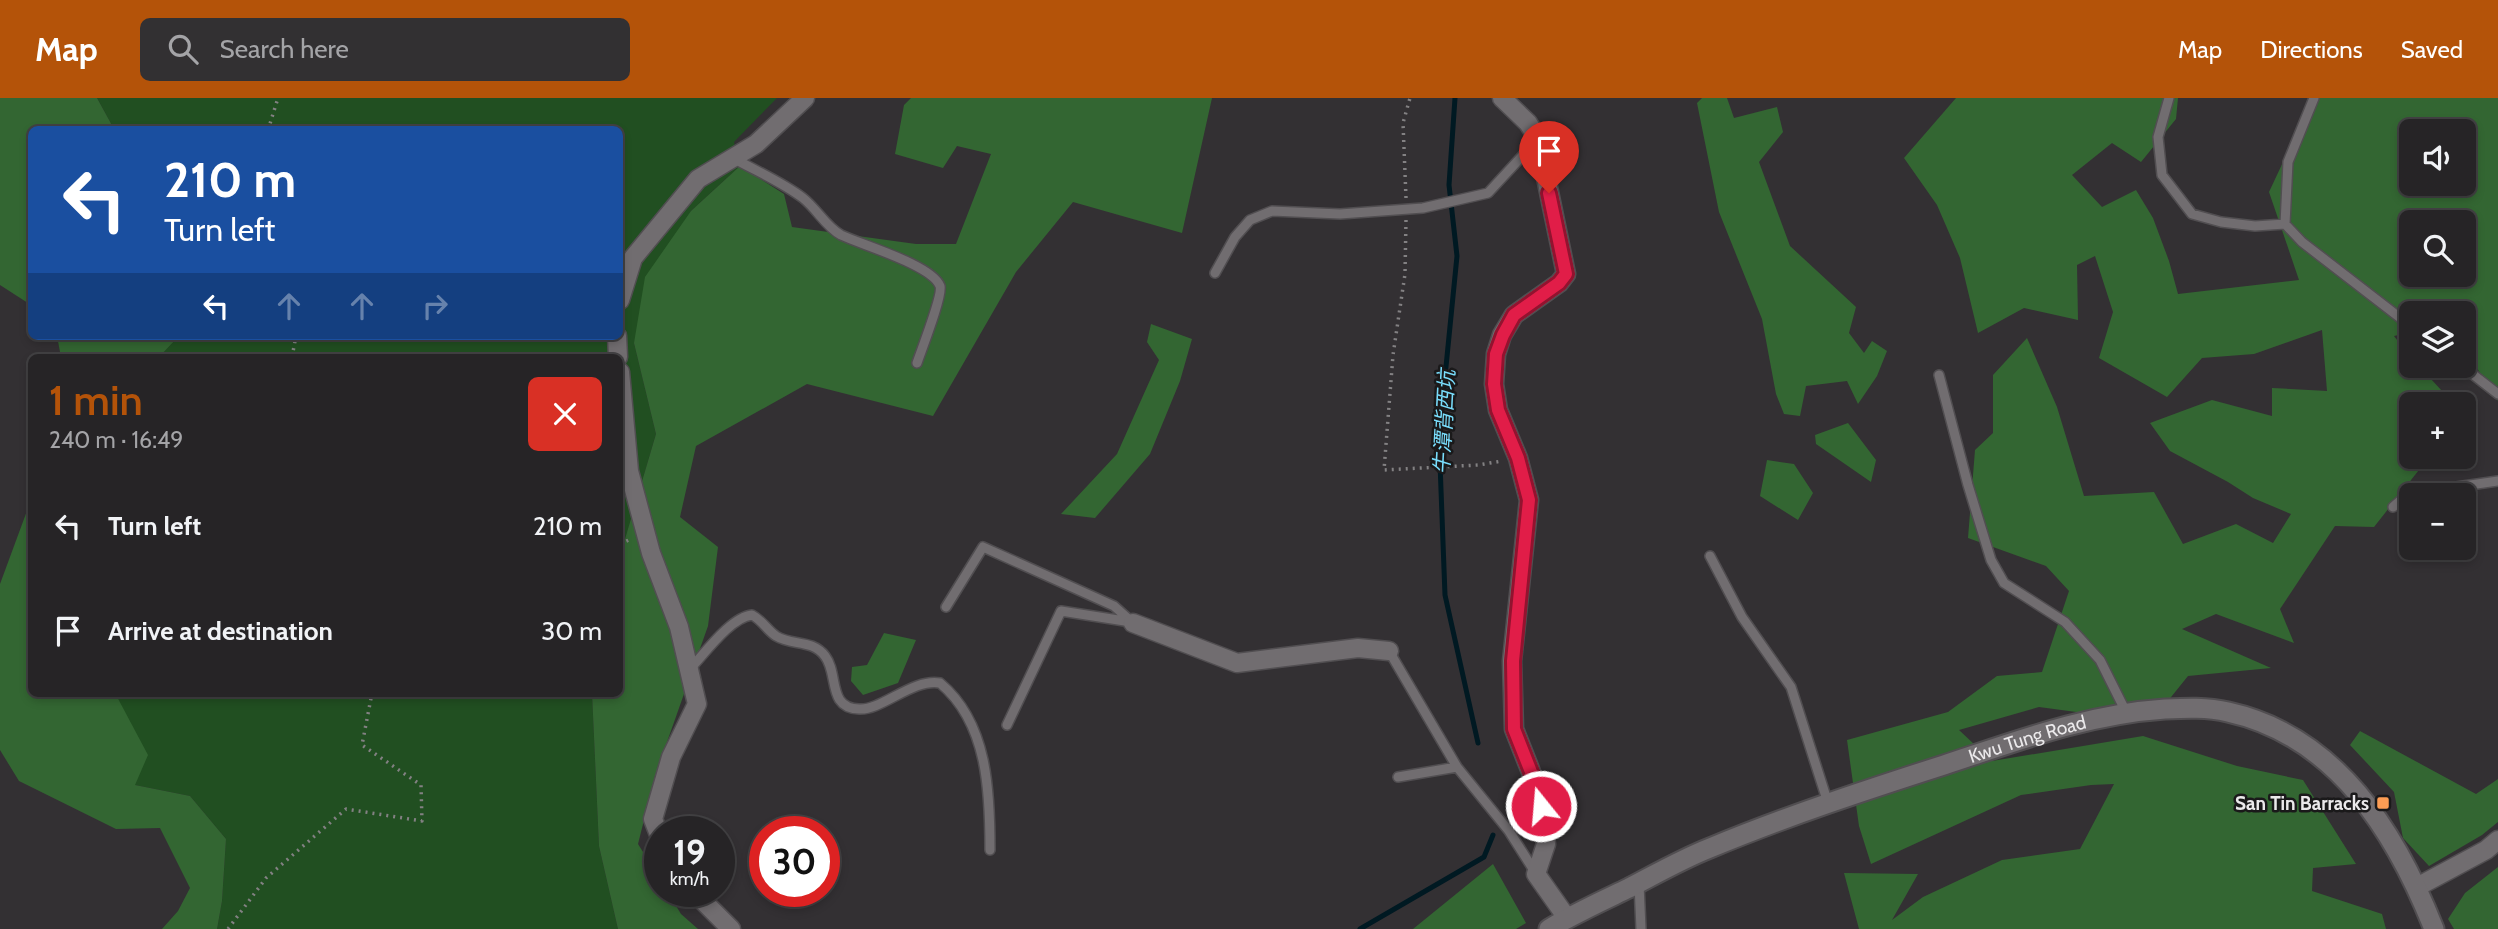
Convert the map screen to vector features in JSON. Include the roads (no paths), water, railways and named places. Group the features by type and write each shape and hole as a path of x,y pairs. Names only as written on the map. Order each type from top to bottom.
{"street":[{"path":"623,290 633,258 698,179 756,144 805,98"},
{"path":"1502,98 1528,123 1538,139 1566,274 1559,283 1514,315 1496,354 1494,384 1498,410 1518,458 1529,500 1513,661 1514,729 1535,782 1541,806 1546,844 1536,874 1567,918"},
{"path":"623,405 629,471 651,553 679,627 697,704 671,757 654,816"},
{"path":"1133,623 1237,663 1358,648 1389,651"},
{"name":"Kwu Tung Road","path":"1549,929 1707,849 1828,803 2068,724 2126,712 2202,707 2230,712 2290,736 2328,761 2356,791 2394,842 2434,929"},
{"path":"2417,887 2487,850 2498,840"},
{"path":"709,907 731,929"}],"lane":[{"path":"2169,98 2158,136 2162,174 2192,214 2244,225 2285,225 2302,242 2399,317"},
{"path":"2285,225 2288,162 2314,98"},
{"path":"1215,273 1235,237 1251,220 1272,211 1340,214 1423,208 1488,193 1538,139"},
{"path":"731,157 801,196 842,235 877,248 928,273 936,281 941,292 917,363"},
{"path":"1939,375 1972,498 1992,560 2004,583 2065,622 2100,660 2126,712"},
{"path":"2476,377 2498,394"},
{"path":"2393,507 2408,494 2498,481"},
{"path":"946,607 983,547 1114,606 1133,623"},
{"path":"1710,556 1742,617 1791,687 1828,803"},
{"path":"1007,725 1060,611 1133,623"},
{"path":"689,670 734,623 752,615 779,638 818,648 829,662 835,692 838,700 845,706 862,710 921,685 940,683 965,713 986,765 990,850"},
{"path":"1389,651 1457,767 1509,831 1536,874"},
{"path":"1398,776 1457,767"},
{"path":"1639,883 1641,929"}],"waterway":[{"name":"牛潭背西坑","path":"1455,98 1449,185 1457,256 1439,437 1445,595 1478,743"},
{"path":"1360,929 1484,857 1493,835"}],"place":[{"name":"San Tin Barracks","path":"2383,803"}]}
